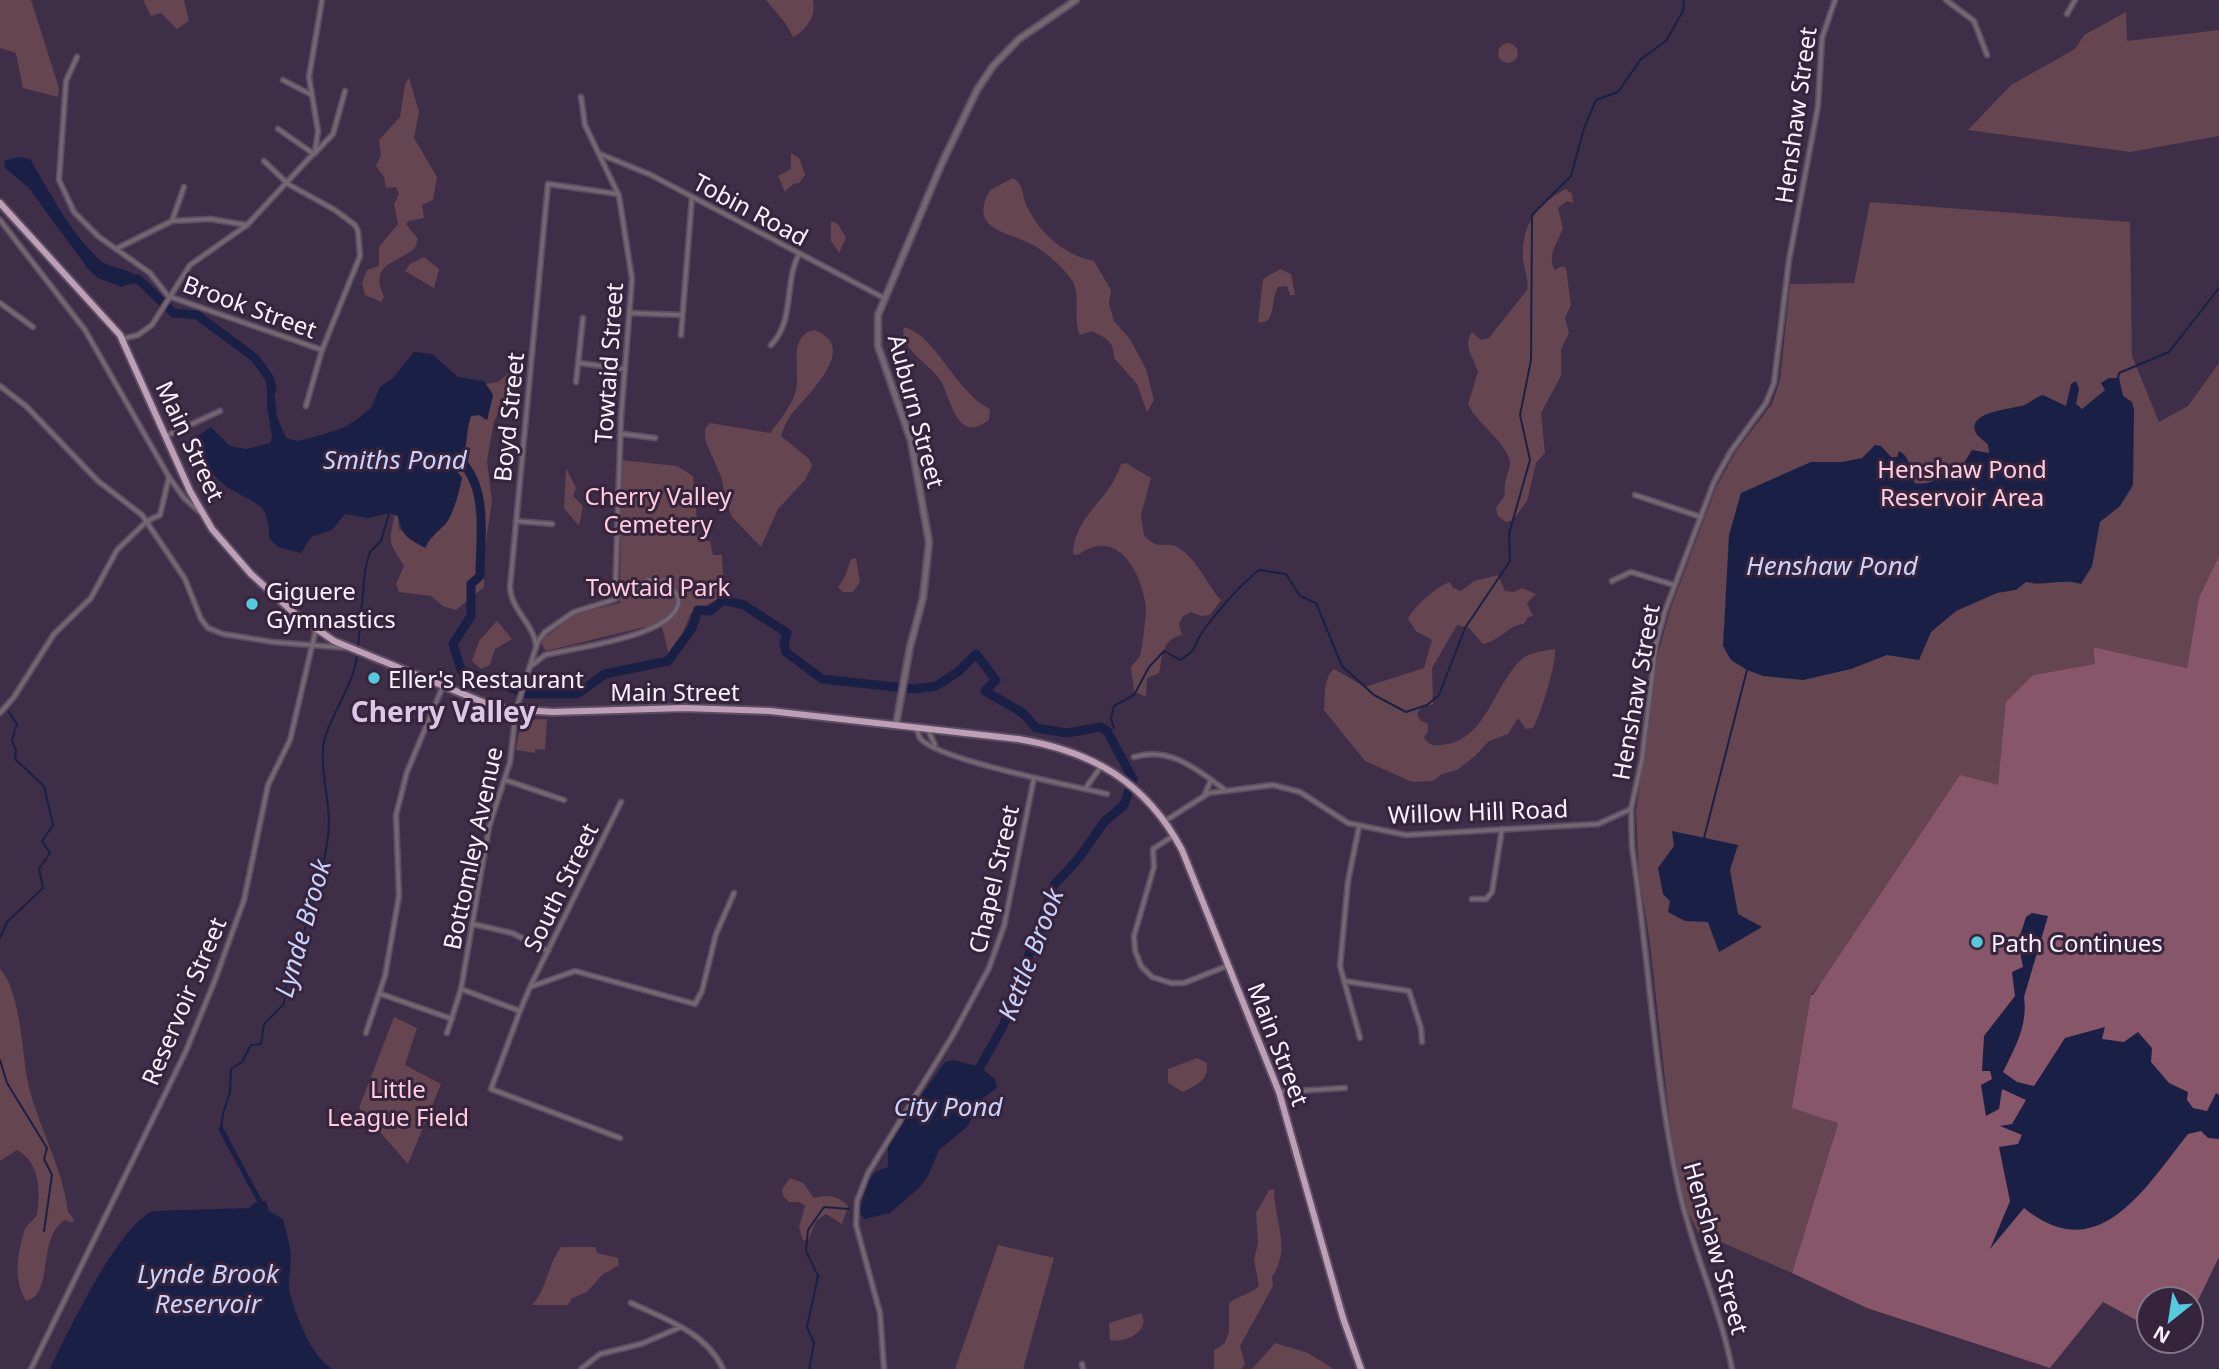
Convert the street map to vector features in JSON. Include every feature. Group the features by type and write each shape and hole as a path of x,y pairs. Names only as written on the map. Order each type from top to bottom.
{"highway":[{"name":"Main Street","path":"0,203 111,322 122,339 202,514 244,567 316,629 356,651 493,706 516,710 735,709 1048,744 1102,764 1135,788 1175,835 1279,1092 1343,1318 1361,1369"}],"street":[{"path":"314,154 318,134 310,94 310,68 322,0"},
{"name":"Auburn Street","path":"895,725 923,598 929,542 911,441 886,374 876,336 884,298 977,90 993,66 1019,39 1076,0"},
{"name":"Henshaw Street","path":"1732,1369 1725,1332 1685,1214 1670,1144 1632,847 1631,809 1642,759 1656,643 1675,585 1723,465 1763,407 1774,383 1789,260 1818,106 1822,38 1835,0"},
{"path":"1946,0 1974,22 1987,55"},
{"path":"2067,14 2075,0"},
{"name":"Brook Street","path":"77,57 66,81 59,183 73,211 116,249 150,273 168,299 322,350"},
{"path":"283,80 310,94"},
{"path":"122,339 142,333 159,316 197,257 247,225 333,134 345,90"},
{"name":"Towtaid Street","path":"581,97 585,125 618,194 632,275 620,436 615,599"},
{"path":"278,129 314,154"},
{"name":"Tobin Road","path":"600,154 692,197 884,298"},
{"path":"264,161 288,184 353,223 358,230 360,256 322,350 306,406"},
{"name":"Boyd Street","path":"536,647 533,632 511,595 548,184 618,194"},
{"path":"172,220 184,187"},
{"path":"681,335 692,197"},
{"path":"116,249 172,220 210,219 247,225"},
{"path":"0,220 87,334 169,477 184,498 202,514"},
{"path":"771,345 779,336 788,305 790,270 799,254"},
{"path":"0,303 33,327"},
{"path":"630,313 682,315"},
{"path":"576,382 583,318"},
{"path":"579,363 625,369"},
{"path":"0,386 24,403 98,481 130,504 147,521 185,579 201,619 208,628 223,634 312,648 356,651"},
{"path":"166,436 220,411"},
{"path":"620,436 624,434 655,438"},
{"path":"0,713 15,697 54,634 91,598 117,550 147,521 156,519 162,513 169,477"},
{"path":"1635,495 1701,517"},
{"path":"516,521 552,524"},
{"path":"1612,581 1631,572 1675,585"},
{"path":"531,666 547,655 655,629 667,621 680,603 671,586 659,579 649,580 615,599 570,615 545,632 536,647"},
{"name":"Reservoir Street","path":"30,1369 186,1051 215,980 244,900 268,785 289,744 316,629"},
{"name":"Bottomley Avenue","path":"447,1033 461,989 488,832 505,780 516,710 536,647"},
{"path":"366,1033 380,994 400,890 395,817 407,772 443,687"},
{"path":"916,728 920,738 973,762 1107,794"},
{"path":"928,729 936,746"},
{"path":"1134,757 1149,753 1169,756 1187,764 1225,790"},
{"path":"1085,789 1102,764"},
{"name":"Chapel Street","path":"884,1369 880,1313 856,1225 857,1201 869,1173 953,1035 989,968 1004,926 1034,778"},
{"path":"505,780 564,800"},
{"path":"1165,821 1204,795 1211,780"},
{"name":"Willow Hill Road","path":"1204,795 1273,785 1292,788 1336,818 1359,827 1406,835 1598,824 1631,809"},
{"name":"South Street","path":"620,1138 491,1089 490,1084 530,987 621,802"},
{"path":"1359,827 1346,902 1340,966 1360,1038"},
{"path":"1472,899 1486,899 1492,894 1502,829"},
{"path":"1175,835 1153,849 1154,867 1134,936 1138,960 1152,977 1171,984 1184,983 1228,966"},
{"path":"530,987 576,971 695,1004 702,990 716,934 734,892"},
{"path":"472,924 512,933 548,951"},
{"path":"1344,981 1409,991 1421,1028 1422,1042"},
{"path":"461,989 520,1011"},
{"path":"380,994 452,1019"},
{"path":"1279,1092 1345,1088"},
{"path":"631,1303 683,1327 710,1351 723,1369"},
{"path":"580,1369 600,1354 640,1344 672,1328 683,1327"}],"green space":[{"path":"0,0 31,0 59,88 58,97 23,88 16,53 0,48"},
{"path":"143,0 184,0 189,21 177,29 161,13 151,16"},
{"path":"766,0 813,0 812,17 806,27 793,37"},
{"path":"2126,12 2127,41 2219,30 2219,136 2130,152 1968,130 2011,85 2075,49 2084,35"},
{"path":"1508,43 1515,46 1518,53 1515,60 1508,63 1501,60 1498,53 1501,46"},
{"path":"409,78 419,112 414,138 437,177 433,200 422,205 424,218 406,224 418,239 415,248 382,271 380,286 384,297 381,302 365,295 362,283 367,270 379,266 379,247 398,224 394,204 399,194 396,187 386,188 384,177 376,166 381,155 379,140 400,117 405,84"},
{"path":"791,153 799,158 805,175 799,183 793,184 785,192 778,176 791,169"},
{"path":"1013,178 1020,185 1036,223 1062,247 1094,261 1111,290 1109,304 1114,321 1130,339 1146,369 1154,400 1147,412 1137,384 1114,358 1113,348 1108,341 1092,331 1080,335 1075,288 1066,272 1038,248 994,228 987,222 984,204 990,190"},
{"path":"1566,189 1572,194 1573,203 1567,201 1558,208 1563,228 1552,260 1555,270 1562,266 1566,268 1571,305 1565,318 1569,333 1561,349 1561,376 1541,413 1545,453 1536,463 1527,501 1513,520 1506,522 1498,516 1496,508 1505,495 1510,462 1500,443 1468,404 1478,372 1468,342 1472,332 1481,340 1489,338 1527,290 1523,246 1528,225 1547,201"},
{"name":"Henshaw Pond Reservoir Area","path":"1870,202 2130,222 2132,356 2159,422 2188,406 2219,363 2219,556 2199,597 2187,668 2093,647 2095,664 2033,675 1998,785 1811,995 1838,1122 1792,1273 1698,1232 1688,1212 1674,1161 1650,943 1639,875 1636,812 1659,650 1670,610 1716,488 1736,451 1772,404 1780,380 1790,284 1854,283"},
{"path":"831,221 838,224 846,238 839,253 831,241"},
{"path":"424,257 439,269 434,288 405,271 410,264"},
{"path":"1280,269 1291,274 1295,295 1290,295 1287,286 1278,287 1270,317 1267,321 1258,323 1263,279"},
{"path":"904,327 916,332 926,341 966,390 990,409 989,420 969,427 962,423 936,374 910,349 903,335"},
{"path":"814,330 828,338 833,348 831,360 825,373 790,416 781,436 809,459 812,466 805,480 778,509 761,547 732,517 725,499 722,479 705,440 705,429 710,423 770,433 795,394 800,340"},
{"path":"509,373 512,378 509,393 494,421 487,461 492,501 484,555 484,587 456,610 443,606 431,596 399,592 396,584 404,566 391,542 395,514 398,517 399,529 426,547 432,535 446,523 462,478 452,465 452,459 461,457 466,450 464,439 471,416 479,415 487,420 493,395 486,384 498,382"},
{"path":"621,460 677,466 693,476 699,541 710,541 713,555 722,555 724,596 691,613 678,644 669,655 661,623 546,651 541,643 545,637 578,613 620,603"},
{"path":"1126,463 1151,478 1141,515 1144,535 1153,543 1174,546 1186,553 1221,600 1210,615 1201,616 1191,612 1183,616 1179,624 1182,635 1166,645 1159,673 1147,678 1146,697 1134,691 1131,668 1141,651 1146,607 1133,567 1115,549 1104,546 1092,547 1078,555 1073,554 1075,540 1086,517 1110,487 1121,464"},
{"path":"566,468 576,488 573,496 583,506 579,526 564,508"},
{"path":"856,558 860,582 853,592 843,592 838,587 851,559"},
{"path":"1498,575 1505,591 1514,592 1522,588 1536,594 1527,603 1533,616 1528,617 1524,624 1483,644 1469,628 1457,625 1432,668 1433,704 1422,707 1417,714 1420,720 1428,724 1428,732 1424,737 1429,743 1438,745 1456,741 1469,734 1479,723 1504,682 1523,658 1555,649 1547,689 1533,728 1526,729 1518,718 1508,734 1489,741 1457,770 1442,774 1433,781 1412,782 1365,761 1324,710 1325,688 1330,673 1334,669 1365,687 1424,668 1432,640 1416,631 1408,619 1415,609 1432,592 1445,584 1450,582 1453,588 1461,591 1474,581"},
{"path":"497,621 512,639 495,649 490,665 481,669 472,661 479,641"},
{"path":"547,719 545,750 535,749 535,753 516,750 521,720"},
{"path":"0,969 7,979 16,1005 27,1078 36,1112 61,1178 68,1212 74,1219 72,1223 65,1220 56,1228 40,1288 35,1296 26,1301 19,1284 18,1259 25,1230 37,1215 39,1197 35,1170 25,1156 17,1150 0,1161"},
{"name":"Little League Field","path":"394,1017 417,1028 405,1065 441,1084 408,1164 359,1108"},
{"path":"1197,1058 1207,1063 1206,1074 1201,1082 1183,1092 1168,1083 1168,1069"},
{"path":"790,1178 803,1183 814,1198 832,1197 844,1202 848,1206 842,1224 826,1214 816,1221 808,1241 803,1240 799,1227 805,1206 799,1202 789,1202 783,1196 782,1189"},
{"path":"1274,1189 1281,1255 1272,1277 1273,1286 1240,1346 1245,1364 1241,1369 1214,1369 1214,1350 1224,1344 1229,1332 1229,1304 1259,1286 1254,1260 1258,1243 1256,1213 1269,1190"},
{"path":"998,1245 1054,1258 1023,1369 955,1369"},
{"path":"561,1247 595,1247 597,1253 618,1258 619,1265 602,1275 587,1292 572,1298 568,1305 532,1305 541,1292"},
{"path":"1141,1313 1143,1325 1140,1330 1123,1340 1110,1340 1109,1323"},
{"path":"1275,1343 1308,1353 1334,1369 1252,1369"}],"shaded area":[{"path":"2219,556 2219,1257 2205,1286 2135,1285 2135,1319 2103,1302 2050,1368 1867,1308 1792,1273 1838,1123 1792,1108 1811,995 1960,775 1998,785 2006,702 2033,675 2095,664 2093,647 2187,668 2199,597"}],"water":[{"path":"18,157 30,159 79,238 89,249 104,263 130,272 138,279 122,287 98,278 88,269 29,188 5,168 4,161"},
{"name":"Smiths Pond","path":"414,352 432,354 458,377 484,381 493,395 487,420 479,415 471,416 464,452 462,456 452,459 452,465 462,478 454,506 447,522 425,548 406,536 398,516 389,513 368,518 345,514 332,530 311,537 301,553 278,547 269,538 269,526 263,510 223,484 194,450 196,437 211,427 230,446 246,449 270,443 272,437 267,407 267,381 270,379 273,380 277,417 286,438 298,441 343,428 371,408 380,387 393,378"},
{"name":"Henshaw Pond","path":"2109,378 2119,378 2123,396 2132,402 2134,410 2133,485 2120,506 2100,522 2092,566 2081,584 2026,582 2016,590 1997,593 1956,611 1931,632 1919,660 1887,655 1851,669 1803,680 1763,676 1731,660 1723,646 1729,535 1741,493 1811,462 1842,462 1862,458 1875,445 1881,446 1891,457 1897,457 1899,451 1905,455 1909,464 1908,474 1915,483 1931,482 1949,466 1964,463 1972,450 1989,453 1988,445 1976,433 1974,426 1977,420 1992,412 2024,405 2043,395 2066,406 2071,384 2076,381 2079,389 2076,404 2082,409 2105,390 2101,383"},
{"path":"1672,831 1738,845 1730,870 1738,914 1762,927 1719,952 1708,922 1685,921 1668,912 1670,901 1663,894 1658,868 1674,846"},
{"path":"2032,913 2048,916 2024,997 2022,1027 2003,1072 2017,1082 2034,1086 2065,1038 2105,1027 2102,1039 2124,1042 2138,1032 2152,1048 2151,1062 2169,1083 2188,1092 2187,1100 2193,1108 2207,1111 2216,1093 2219,1095 2219,1139 2208,1138 2201,1131 2188,1134 2137,1197 2118,1214 2097,1226 2075,1230 2051,1225 2024,1208 1990,1249 2010,1201 1999,1147 2018,1144 2022,1135 2000,1126 2012,1124 2026,1100 2002,1089 1999,1109 1986,1116 1981,1085 1992,1079 1990,1071 1982,1071 1984,1036 2015,996 2012,972 2023,967 2018,942 2026,917"},
{"name":"City Pond","path":"954,1060 980,1067 995,1079 997,1088 983,1098 967,1127 939,1150 928,1176 919,1188 890,1213 864,1219 859,1211 869,1180 875,1172 888,1167 888,1147 897,1129 945,1062"},
{"name":"Lynde Brook Reservoir","path":"266,1201 269,1211 283,1219 291,1257 289,1290 297,1314 311,1345 332,1369 50,1369 68,1331 111,1256 141,1219 154,1211 249,1208 254,1203"}],"waterway":[{"path":"1114,728 1111,718 1114,706 1134,695 1149,667 1164,651 1180,660 1190,653 1222,606 1259,570 1286,574 1300,596 1316,603 1342,666 1374,695 1406,712 1427,705 1439,695 1465,628 1510,561 1509,534 1530,460 1520,415 1531,360 1532,215 1571,176 1584,128 1596,100 1618,92 1641,59 1666,41 1683,11 1684,0"},
{"name":"Kettle Brook","path":"128,280 138,279 174,313 197,315 255,358 270,379 272,390"},
{"path":"2118,378 2119,373 2169,352 2219,288"},
{"name":"Kettle Brook","path":"448,450 462,462 471,475 480,507 480,576 471,584 471,616 453,644 461,670 528,694 577,694 605,674 668,661 692,628 698,610 710,611 723,600 744,605 787,633 784,643 786,652 822,679 914,689 936,686 958,672 976,654 996,680 985,691 1023,713 1036,728 1067,733 1100,727 1107,731 1133,779 1124,805 1104,822 1079,858 1054,885 1004,1024 980,1067"},
{"name":"Lynde Brook","path":"358,648 365,570 370,552 381,541 389,514"},
{"name":"Lynde Brook","path":"221,1129 230,1092 231,1069 242,1062 251,1045 261,1044 264,1024 284,1004 286,987 316,893 329,825 323,750 328,728 351,679 357,654"},
{"path":"1704,838 1747,670"},
{"path":"0,938 7,922 43,888 39,869 50,853 42,841 53,825 44,786 15,759 16,751 12,740 17,724 9,712"},
{"name":"Kettle Brook","path":"1107,731 1111,730"},
{"path":"0,1060 7,1083 47,1148 44,1159 52,1175 44,1231"},
{"name":"Lynde Brook","path":"221,1129 260,1202"},
{"name":"Kettle Brook","path":"809,1369 814,1343 807,1327 818,1276 806,1251 808,1230 824,1207 849,1209"}],"place":[{"name":"Giguere Gymnastics","path":"252,604"},
{"name":"Eller's Restaurant","path":"374,678"},
{"name":"Path Continues","path":"1977,942"}],"district":[{"name":"Cherry Valley","path":"443,711"}],"park label":[{"name":"Cherry Valley Cemetery","path":"658,509"},
{"name":"Towtaid Park","path":"658,586"}]}
